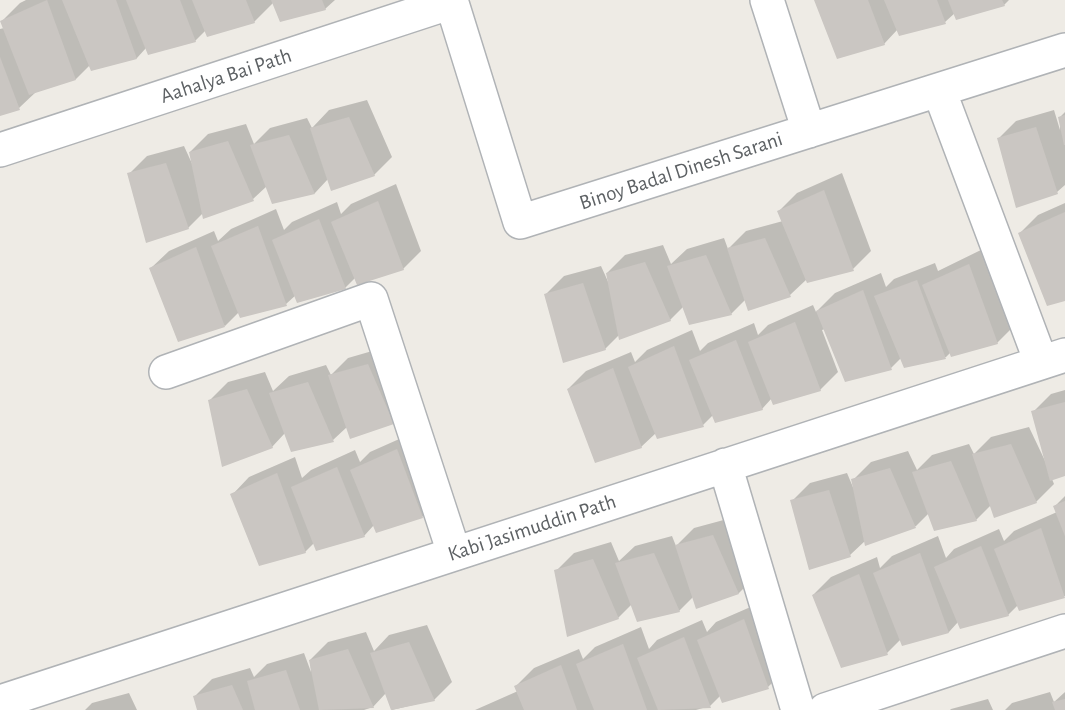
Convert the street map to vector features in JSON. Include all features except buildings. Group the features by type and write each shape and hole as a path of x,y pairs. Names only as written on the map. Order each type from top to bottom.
{"street":[{"path":"767,0 809,130"},
{"name":"Binoy Badal Dinesh Sarani","path":"451,1 520,222 1065,50"},
{"name":"Aahalya Bai Path","path":"0,150 451,1"},
{"path":"939,90 1053,358"},
{"path":"166,372 371,299 454,553"},
{"name":"Kabi Jasimuddin Path","path":"0,702 1053,358"},
{"path":"725,465 798,710"},
{"path":"825,710 1065,631"}]}
